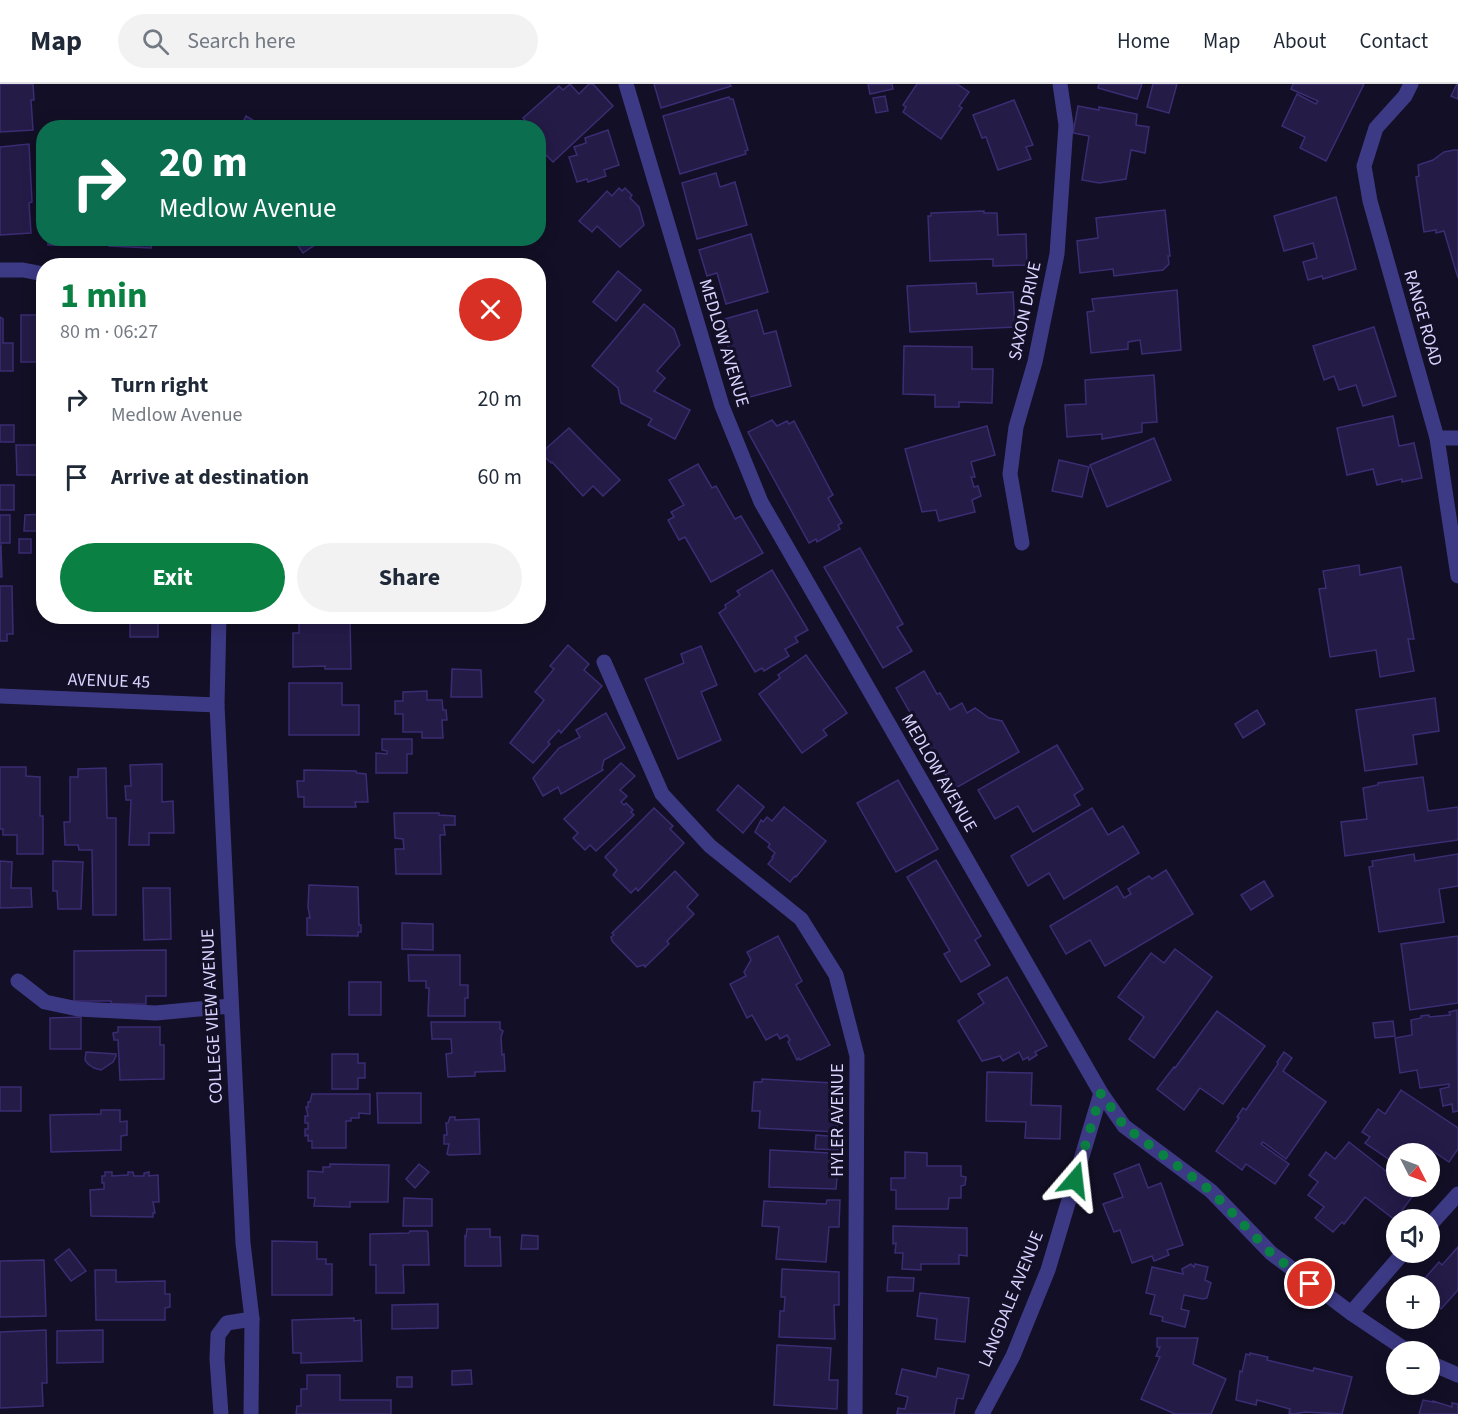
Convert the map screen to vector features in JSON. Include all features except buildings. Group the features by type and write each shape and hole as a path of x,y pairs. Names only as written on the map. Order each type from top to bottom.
{"street":[{"name":"MEDLOW AVENUE","path":"626,84 722,406 761,502 1101,1093 1124,1126 1211,1191 1271,1253 1393,1341"},
{"name":"SAXON DRIVE","path":"1022,543 1010,474 1016,427 1035,362 1057,254 1065,125 1060,84"},
{"name":"RANGE ROAD","path":"1411,84 1405,96 1376,128 1364,166 1370,201 1437,438 1458,576"},
{"path":"0,270 36,272"},
{"path":"1437,438 1458,438"},
{"name":"COLLEGE VIEW AVENUE","path":"219,624 217,705 243,1243 252,1319 251,1414"},
{"name":"HYLER AVENUE","path":"604,662 662,794 710,846 801,919 836,975 858,1056 855,1414"},
{"name":"AVENUE 45","path":"0,696 217,705"},
{"path":"18,981 45,1002 78,1009 156,1013 231,1006"},
{"name":"LANGDALE AVENUE","path":"982,1414 1013,1356 1048,1270 1101,1093"},
{"path":"1440,1214 1458,1194"},
{"path":"1351,1313 1394,1263"},
{"path":"221,1414 217,1359 218,1335 227,1323 252,1319"},
{"path":"1440,1367 1458,1375"}],"route":[{"path":"1075,1180 1101,1093 1124,1126 1211,1191 1271,1253 1310,1284"}]}
